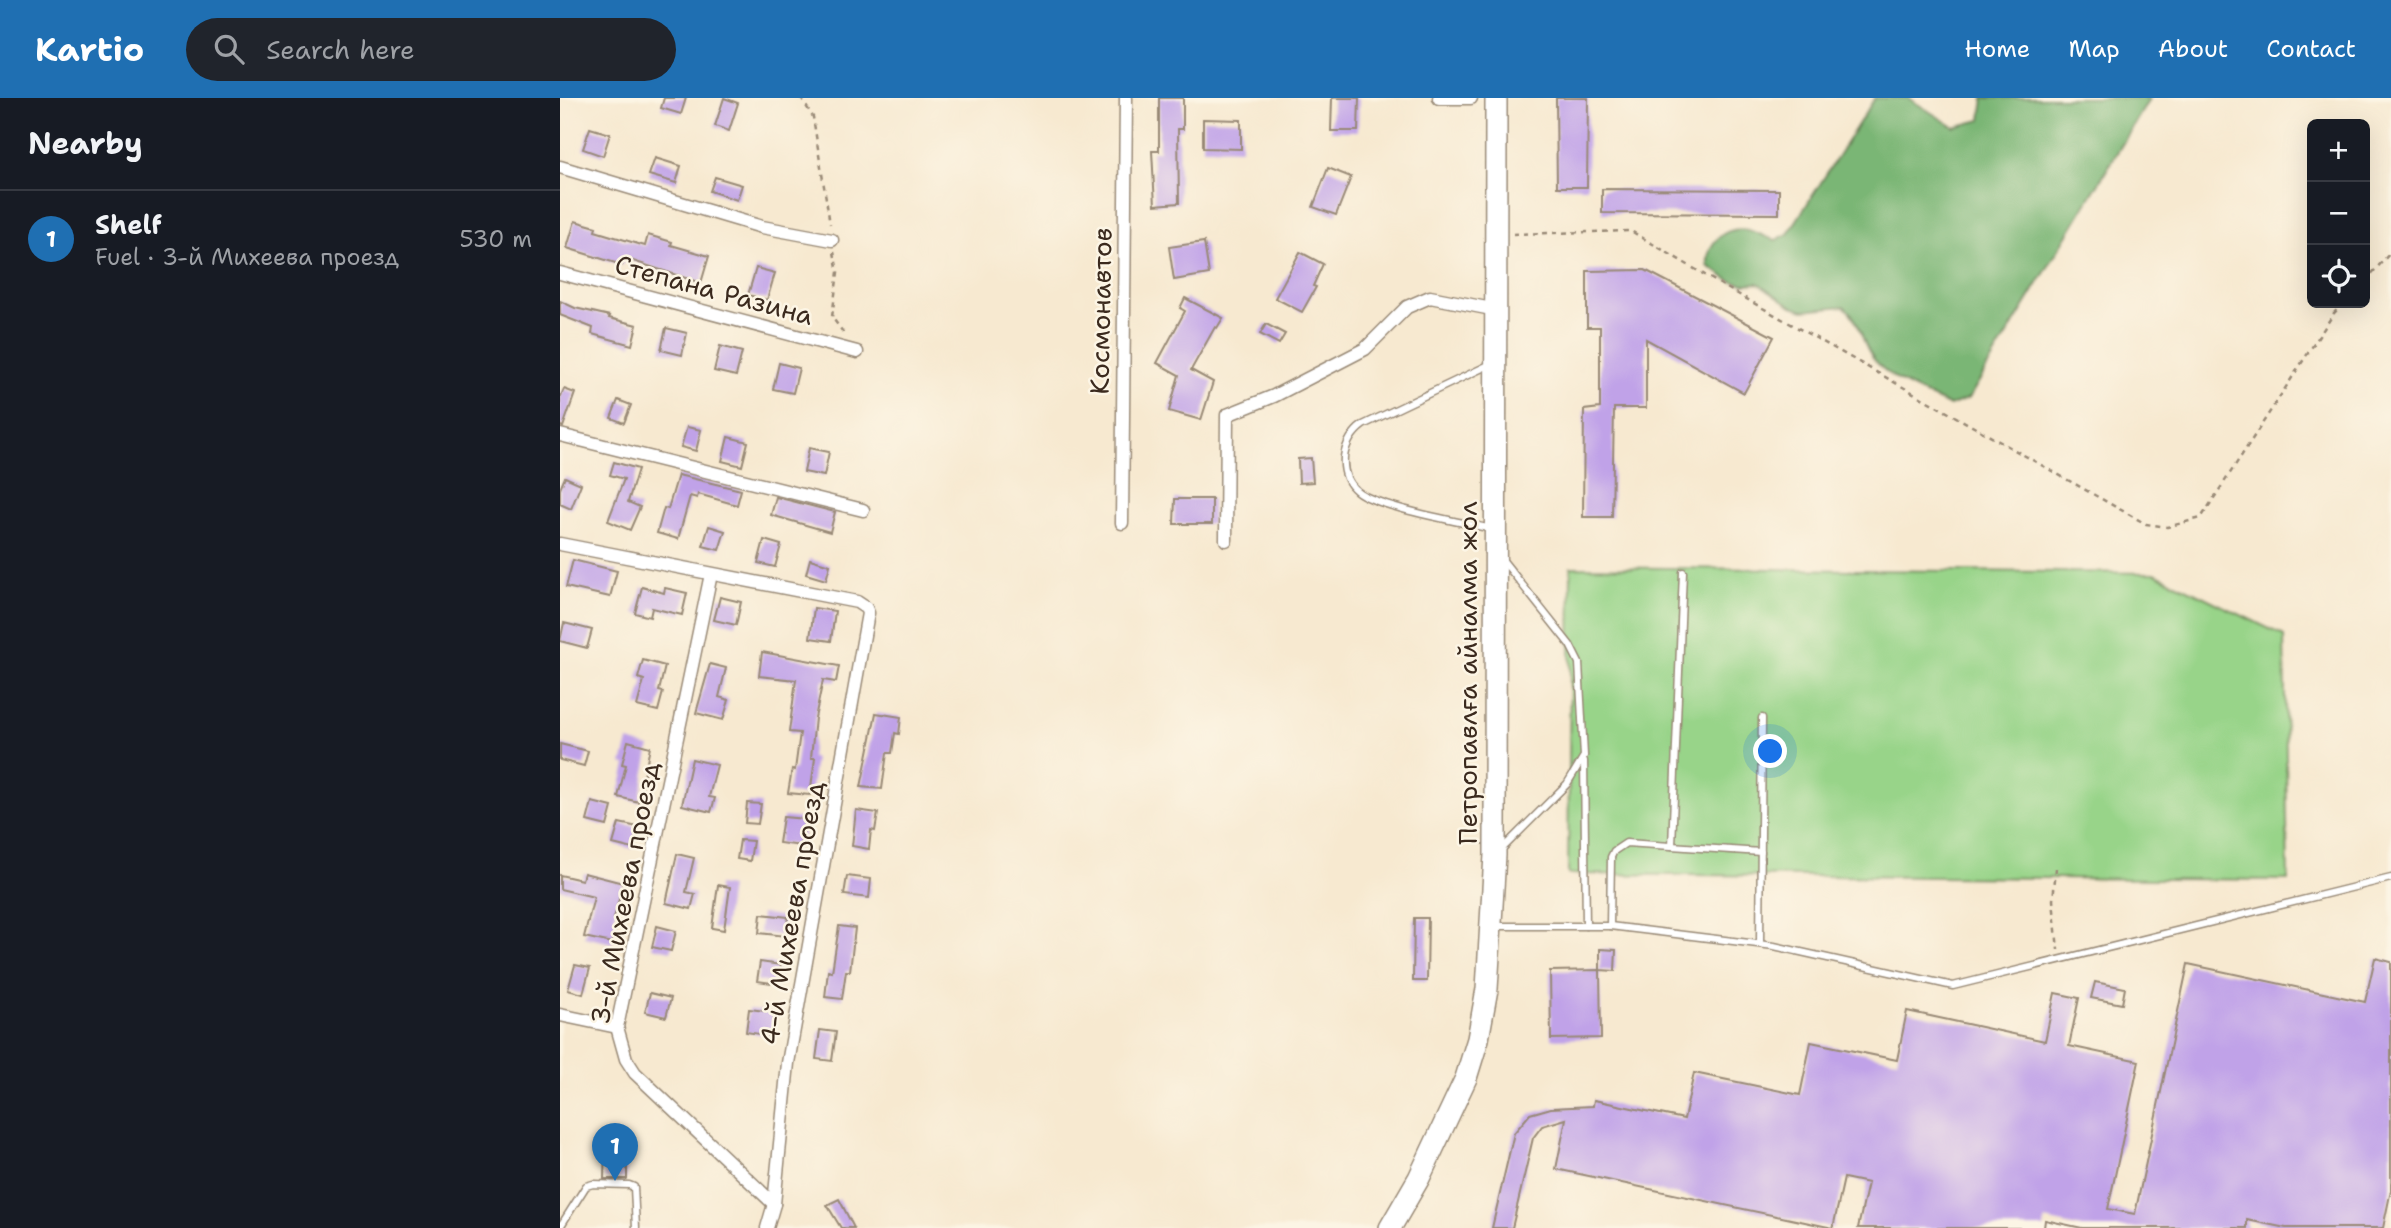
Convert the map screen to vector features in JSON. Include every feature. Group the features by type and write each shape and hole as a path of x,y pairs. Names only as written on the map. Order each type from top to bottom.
{"highway":[{"name":"Петропавлға айналма жол","path":"1390,1228 1419,1178 1466,1078 1478,1040 1487,989 1493,926 1498,361 1496,98"}],"street":[{"name":"Космонавтов","path":"1122,523 1126,98"},
{"path":"1438,98 1471,98"},
{"path":"560,167 762,227 832,240"},
{"name":"Степана Разина","path":"560,272 857,352"},
{"path":"1226,540 1227,415 1274,396 1365,349 1408,307 1430,297 1497,310"},
{"path":"560,435 863,510"},
{"path":"560,544 711,574"},
{"name":"4-й Михеева проезд","path":"711,574 857,603 866,608 868,619 788,1063 774,1204 767,1228"},
{"name":"3-й Михеева проезд","path":"711,574 617,1027 626,1059 635,1073 774,1204"},
{"path":"560,1015 617,1027"}],"lane":[{"path":"1497,530 1369,499 1350,485 1344,465 1349,441 1354,432 1363,425 1498,361"},
{"path":"1497,554 1570,645 1579,663 1584,756 1586,926"},
{"path":"1672,846 1683,572"},
{"path":"1759,944 1762,718"},
{"path":"1495,855 1567,784 1577,772 1584,756"},
{"path":"1609,926 1611,858 1614,851 1626,843 1761,852"},
{"path":"1493,926 1609,926 1759,944 1953,986 2391,878"},
{"path":"560,1227 583,1189 593,1184 634,1187 636,1228"}],"path":[{"path":"801,98 813,117 838,272 832,317 857,352"},
{"path":"1497,234 1630,232 2146,524 2167,527 2201,518 2339,308"},
{"path":"2370,275 2391,252"},
{"path":"2056,868 2053,900 2059,960"}],"green space":[{"path":"1875,98 1908,98 1954,127 1981,120 1984,98 2150,98 1969,398 1950,406 1906,385 1885,371 1870,353 1857,323 1844,306 1804,310 1792,306 1758,283 1731,281 1708,266 1713,243 1731,231 1748,230 1776,240 1788,234"},
{"path":"1571,567 2155,573 2284,636 2288,880 1568,874"}],"building":[{"path":"664,98 686,98 681,114 661,108"},
{"path":"724,98 738,103 729,131 715,126"},
{"path":"1159,98 1183,98 1183,129 1178,129 1179,203 1155,205 1152,151 1159,151"},
{"path":"1332,98 1359,98 1358,131 1331,131"},
{"path":"1556,98 1588,98 1587,187 1557,187"},
{"path":"1203,119 1241,120 1241,149 1203,148"},
{"path":"590,128 610,134 603,156 583,149"},
{"path":"655,158 681,166 676,183 649,175"},
{"path":"1328,168 1351,177 1336,215 1313,207"},
{"path":"715,177 742,185 737,200 710,191"},
{"path":"1602,189 1779,190 1779,214 1602,213"},
{"path":"575,221 596,227 595,231 645,246 648,235 709,256 701,283 624,258 622,265 567,248"},
{"path":"1204,242 1209,274 1174,280 1169,247"},
{"path":"1300,252 1323,264 1313,286 1316,287 1302,312 1275,298"},
{"path":"756,268 775,273 767,300 748,295"},
{"path":"1645,270 1774,337 1744,393 1646,339 1646,408 1614,408 1612,517 1583,517 1584,410 1600,408 1600,327 1587,327 1587,271"},
{"path":"1185,298 1223,318 1191,370 1213,382 1201,420 1169,411 1179,375 1157,363 1185,311 1180,308"},
{"path":"560,301 575,308 637,325 632,345 592,334 593,328 560,315"},
{"path":"1266,324 1285,334 1279,344 1260,334"},
{"path":"666,328 687,333 682,355 661,350"},
{"path":"720,346 742,352 736,376 714,371"},
{"path":"779,363 799,368 793,393 773,389"},
{"path":"564,389 575,393 563,427 560,426 560,398"},
{"path":"618,400 631,405 624,423 611,418"},
{"path":"687,427 701,430 696,451 681,447"},
{"path":"728,437 748,442 742,466 722,461"},
{"path":"809,448 829,452 824,476 804,472"},
{"path":"1311,458 1313,482 1299,483 1298,459"},
{"path":"614,462 638,469 628,502 640,507 630,530 608,521 624,479 610,475"},
{"path":"678,475 741,490 737,505 698,494 697,498 690,496 678,539 657,533 664,508 668,509"},
{"path":"565,477 581,484 571,509 560,504 560,489"},
{"path":"776,497 835,512 830,532 771,515"},
{"path":"1175,499 1212,499 1212,524 1174,524"},
{"path":"709,526 725,531 719,550 703,546"},
{"path":"764,540 781,545 775,567 758,563"},
{"path":"810,559 830,565 826,580 806,574"},
{"path":"573,560 617,571 610,597 566,587"},
{"path":"642,587 664,593 665,588 687,593 682,615 652,608 650,617 635,613"},
{"path":"720,597 741,602 736,625 714,620"},
{"path":"814,608 835,611 831,641 810,638"},
{"path":"564,623 592,630 587,648 560,641"},
{"path":"762,652 839,666 836,682 823,680 815,718 811,758 815,758 810,795 788,793 792,769 795,770 800,733 789,732 796,680 759,676"},
{"path":"643,660 665,666 658,711 637,706 644,680 638,678"},
{"path":"710,664 726,668 719,697 729,700 723,720 696,713"},
{"path":"876,713 901,717 899,734 895,733 892,753 887,753 882,789 861,787"},
{"path":"628,741 650,747 639,802 618,797 626,765 622,764"},
{"path":"560,744 588,751 584,766 560,760"},
{"path":"692,759 717,765 709,797 715,798 711,812 682,805"},
{"path":"592,802 612,807 607,826 587,821"},
{"path":"747,803 761,804 758,824 745,823"},
{"path":"856,810 878,813 875,831 871,830 869,849 852,846"},
{"path":"783,817 805,819 801,846 779,843"},
{"path":"619,823 638,827 633,849 613,844"},
{"path":"740,840 753,841 750,861 737,859"},
{"path":"677,854 694,858 686,892 695,894 691,909 666,903"},
{"path":"584,873 623,883 614,919 618,920 612,943 584,937 594,897 560,889 560,875 582,880"},
{"path":"847,876 871,879 869,898 844,895"},
{"path":"718,885 730,887 724,930 712,928"},
{"path":"761,914 788,917 786,936 759,933"},
{"path":"1414,918 1428,918 1427,981 1413,981"},
{"path":"657,926 676,931 671,951 652,947"},
{"path":"839,926 855,928 850,971 846,971 842,999 825,997"},
{"path":"1600,949 1616,950 1615,971 1600,970"},
{"path":"2375,958 2391,962 2391,1190 2383,1228 2286,1228 2247,1220 2247,1228 2082,1228 2045,1220 2044,1228 1858,1228 1868,1183 1844,1178 1833,1228 1556,1169 1566,1119 1542,1126 1533,1138 1512,1228 1492,1228 1514,1133 1530,1114 1551,1108 1593,1106 1594,1100 1684,1119 1694,1073 1800,1095 1811,1042 1897,1060 1907,1011 2045,1041 2055,993 2079,998 2069,1046 2139,1061 2108,1209 2135,1214 2188,964 2365,1002"},
{"path":"760,962 781,965 779,984 757,981"},
{"path":"575,965 590,968 583,994 568,990"},
{"path":"1600,970 1601,1038 1551,1039 1550,971"},
{"path":"2095,982 2125,988 2122,1004 2091,998"},
{"path":"650,993 671,998 666,1017 645,1012"},
{"path":"749,1009 775,1012 772,1036 746,1032"},
{"path":"820,1030 836,1032 832,1061 816,1059"},
{"path":"605,1148 627,1148 627,1179 604,1179"},
{"path":"839,1199 854,1228 841,1228 827,1205"}],"place":[{"name":"Shelf","path":"615,1181"}]}
